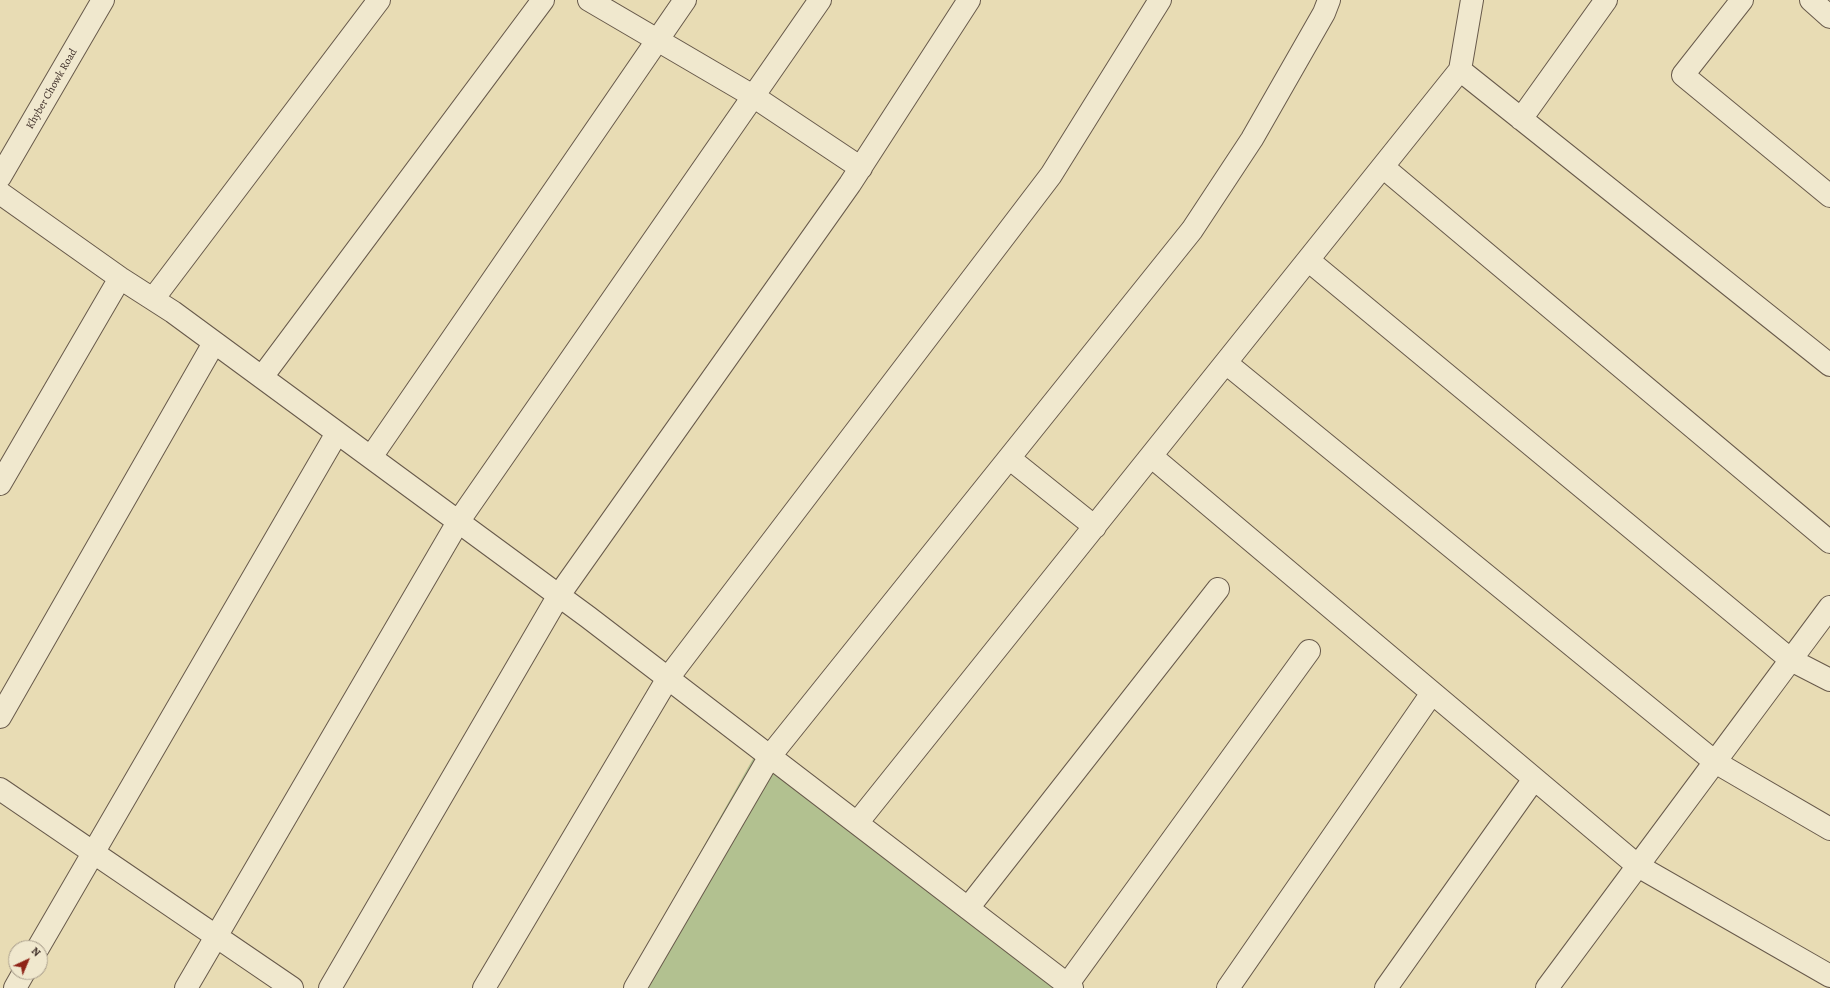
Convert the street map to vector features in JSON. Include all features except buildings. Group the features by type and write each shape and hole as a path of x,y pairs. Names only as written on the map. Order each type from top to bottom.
{"street":[{"name":"Khyber Chowk Road","path":"0,177 104,0"},
{"path":"153,299 378,0"},
{"path":"262,377 542,0"},
{"path":"588,0 753,96 861,168"},
{"path":"371,457 685,0"},
{"path":"186,988 458,522 820,0"},
{"path":"330,988 559,595 861,168 969,0"},
{"path":"484,988 668,678 1051,175 1160,0"},
{"path":"635,988 770,756 1192,230 1252,139 1324,13 1329,0"},
{"path":"857,823 1460,70 1472,0"},
{"path":"1521,119 1606,0"},
{"path":"1742,0 1683,75 1830,196"},
{"path":"1811,0 1830,17"},
{"path":"1460,70 1830,365"},
{"path":"1382,167 1830,542"},
{"path":"0,193 262,377 559,595 1070,986 1309,651"},
{"path":"1308,260 1791,660 1830,680"},
{"path":"0,484 120,278"},
{"path":"0,717 214,343"},
{"path":"1226,363 1715,762 1830,829"},
{"path":"43,940 338,433"},
{"path":"1151,456 1638,866 1830,976"},
{"path":"1009,458 1095,526"},
{"path":"968,908 1218,589"},
{"path":"1547,988 1830,607"},
{"path":"1228,988 1432,693"},
{"path":"1386,988 1534,779"},
{"path":"0,789 292,988"}],"green space":[{"path":"759,748 1071,988 624,988"}]}
